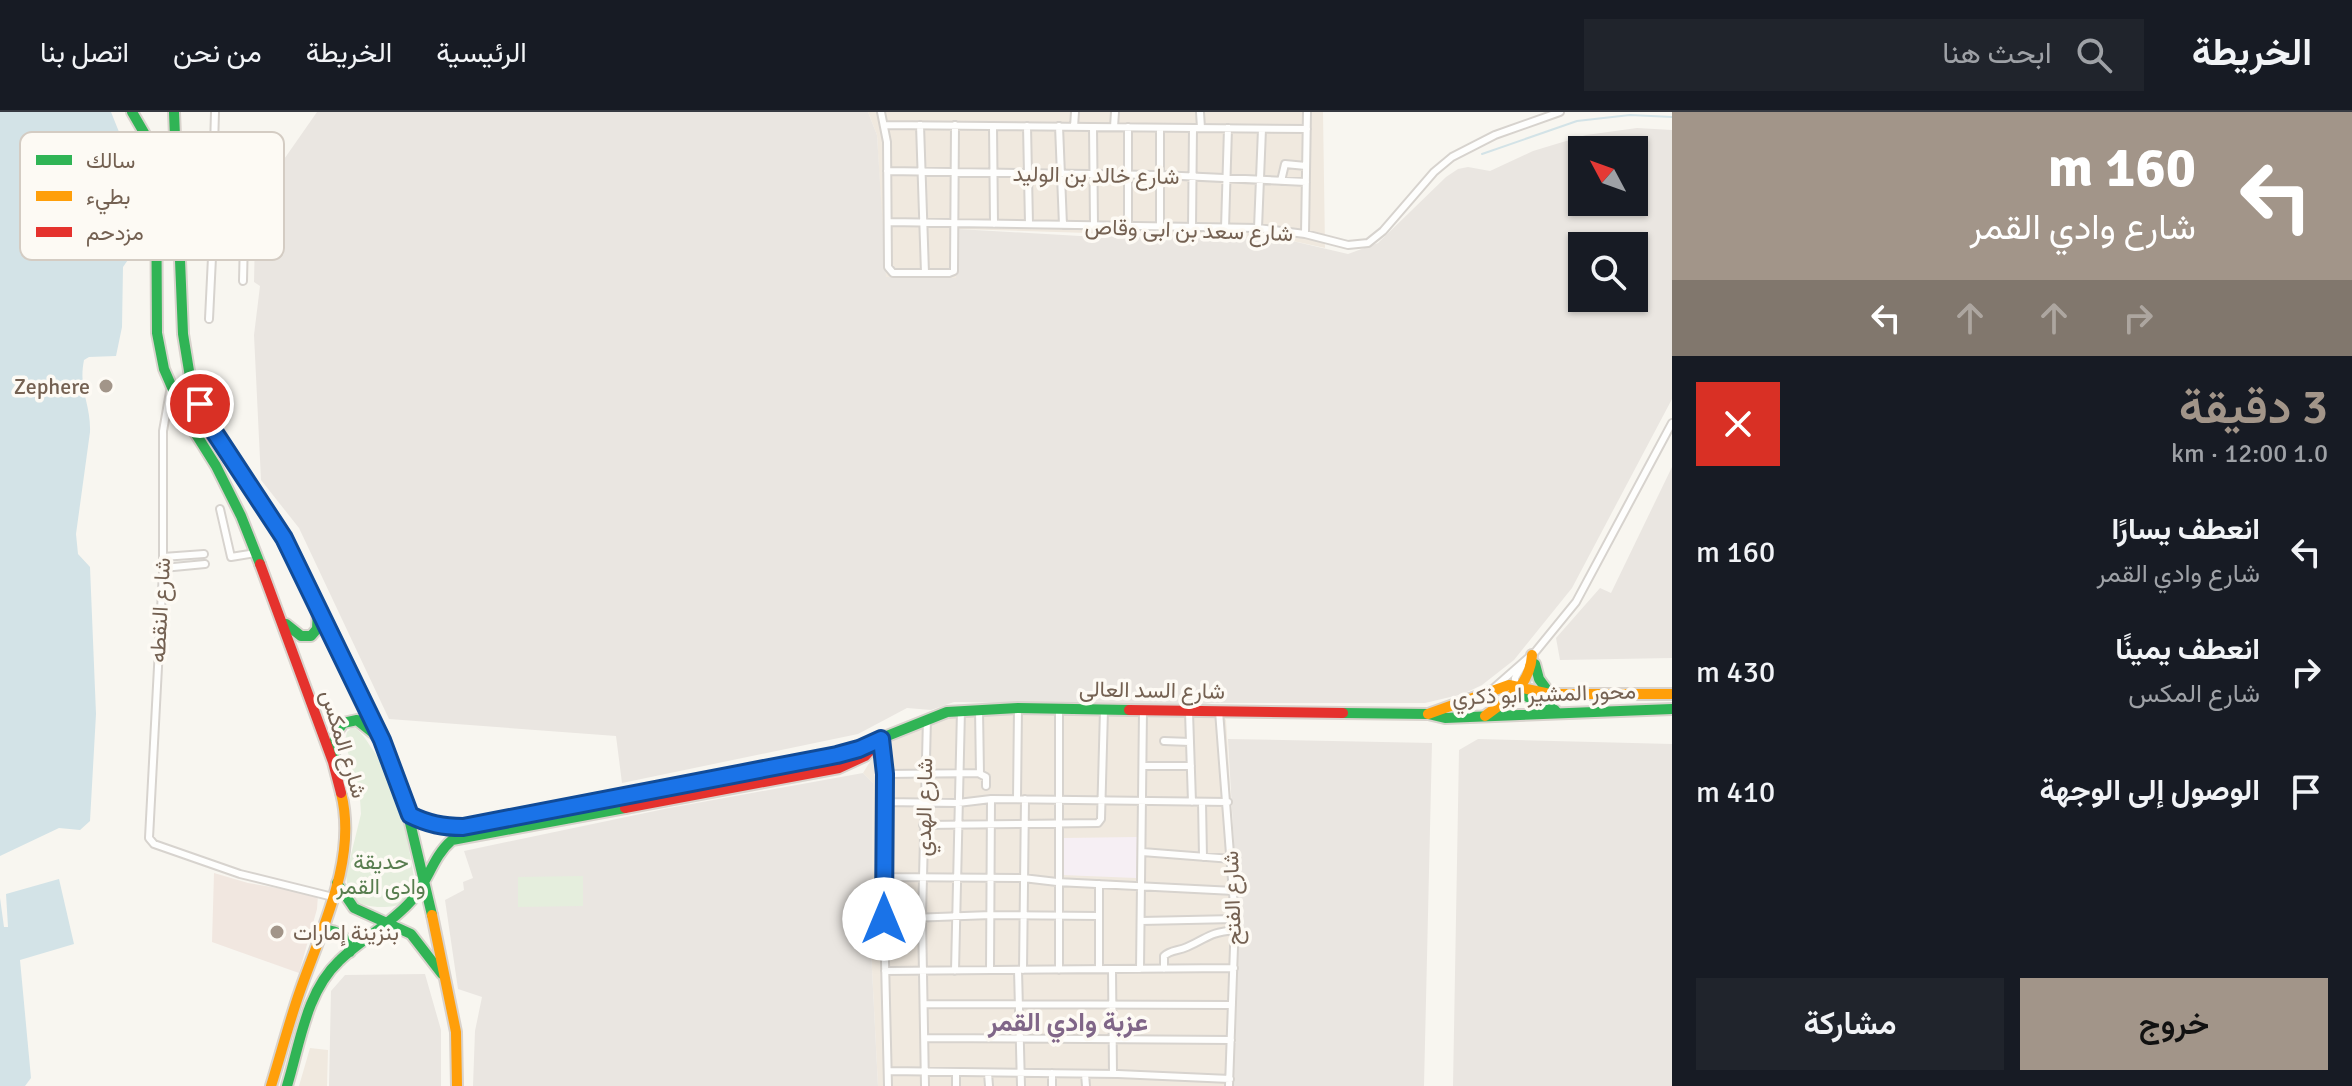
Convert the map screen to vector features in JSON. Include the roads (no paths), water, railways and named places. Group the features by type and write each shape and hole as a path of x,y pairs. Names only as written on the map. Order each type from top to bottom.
{"main road":[{"name":"شارع المكس","path":"132,112 142,117"},
{"name":"شارع المكس","path":"174,112 175,132"},
{"name":"شارع المكس","path":"157,260 157,333 171,386 184,415 230,491 256,553 333,762 345,820 343,860 337,883 271,1086"},
{"name":"شارع المكس","path":"180,260 185,348 200,404 213,430 284,538 382,740 410,815 456,1032 457,1086"},
{"path":"284,623 301,636 311,636 317,629 318,605"},
{"path":"1483,717 1518,688 1530,672 1531,656"},
{"path":"1531,656 1536,673 1550,694"},
{"path":"1518,688 1559,712"},
{"name":"محور المشير ابو ذكري","path":"1428,714 1490,692 1518,688 1550,694 1672,694"},
{"name":"شارع السد العالى","path":"881,739 927,719 961,710 979,709 1428,714"},
{"name":"محور المشير ابو ذكري","path":"1428,714 1445,718 1672,709"},
{"path":"333,762 335,735 343,723 357,720 382,740"},
{"path":"410,815 426,823 463,827 837,755 881,739"},
{"path":"287,1086 320,984 330,969 413,899 441,849 457,838 839,768 865,756 881,739"},
{"path":"337,883 354,908 411,934 446,979"},
{"path":"321,930 339,933 346,939 350,952"}],"street":[{"path":"881,112 887,171 888,267 893,273 951,273 955,269 955,125"},
{"path":"1074,127 1075,112"},
{"path":"1114,127 1115,112"},
{"path":"1192,227 1193,177 1200,112"},
{"path":"1305,234 1307,112"},
{"name":"شارع سعد بن ابى وقاص","path":"888,222 1258,228 1305,234 1348,245 1368,243 1383,231 1443,164 1495,135 1560,112"},
{"path":"884,125 1307,129"},
{"path":"920,125 925,273"},
{"path":"993,126 994,224"},
{"path":"1027,126 1029,224"},
{"path":"1059,126 1063,225"},
{"path":"1093,127 1094,226"},
{"path":"1128,127 1128,226"},
{"path":"1160,128 1160,227"},
{"path":"1225,228 1228,128"},
{"path":"1258,228 1262,129"},
{"path":"1281,181 1285,164 1306,166"},
{"name":"شارع خالد بن الوليد","path":"887,171 1128,174 1306,182"},
{"path":"209,319 214,260"},
{"path":"243,260 243,281"},
{"name":"شارع النقطه","path":"171,386 163,422 163,568 150,840 231,871 333,897"},
{"path":"1490,692 1531,656 1584,589 1672,423"},
{"path":"220,509 231,557 256,553"},
{"path":"163,557 204,554"},
{"path":"163,568 205,564"},
{"path":"1018,708 1021,799 1025,825 1019,1004 1021,1086"},
{"path":"979,709 980,773"},
{"path":"1059,709 1059,970"},
{"path":"955,971 961,710"},
{"path":"923,825 1098,823 1101,819 1104,710"},
{"path":"1140,969 1143,711"},
{"name":"شارع الفتح","path":"1219,711 1235,919 1230,1083"},
{"path":"1189,712 1192,802"},
{"name":"شارع الهدي","path":"925,1086 922,877 927,719"},
{"path":"881,739 885,774 888,1086"},
{"path":"1164,741 1190,742"},
{"path":"1143,766 1191,766"},
{"path":"885,774 980,773 986,777 986,786"},
{"path":"990,970 991,799"},
{"path":"884,802 958,803 1021,799 1228,802"},
{"path":"1202,802 1203,857"},
{"path":"1142,852 1232,859"},
{"path":"884,877 1023,878 1234,891"},
{"path":"1099,884 1099,969"},
{"path":"884,919 1023,914 1099,916"},
{"path":"1213,919 1214,932"},
{"path":"1141,921 1235,919"},
{"path":"1164,969 1166,953 1186,948 1214,932 1235,930"},
{"path":"885,971 1234,968"},
{"path":"1112,969 1113,1039 1119,1086"},
{"path":"924,1004 1232,1005"},
{"path":"925,1038 1231,1040"},
{"path":"888,1071 1116,1074 1230,1083"},
{"path":"956,1072 956,1086"},
{"path":"988,1073 989,1086"},
{"path":"1052,1073 1052,1086"},
{"path":"1085,1074 1086,1086"}],"waterway":[{"path":"1482,154 1577,121 1630,115 1672,117"}],"place":[{"name":"Zephere","path":"106,386"},
{"name":"بنزينة إمارات","path":"277,932"}],"district":[{"name":"عزبة وادي القمر","path":"1068,1023"}],"park label":[{"name":"حديقة وادى القمر","path":"381,874"}]}
